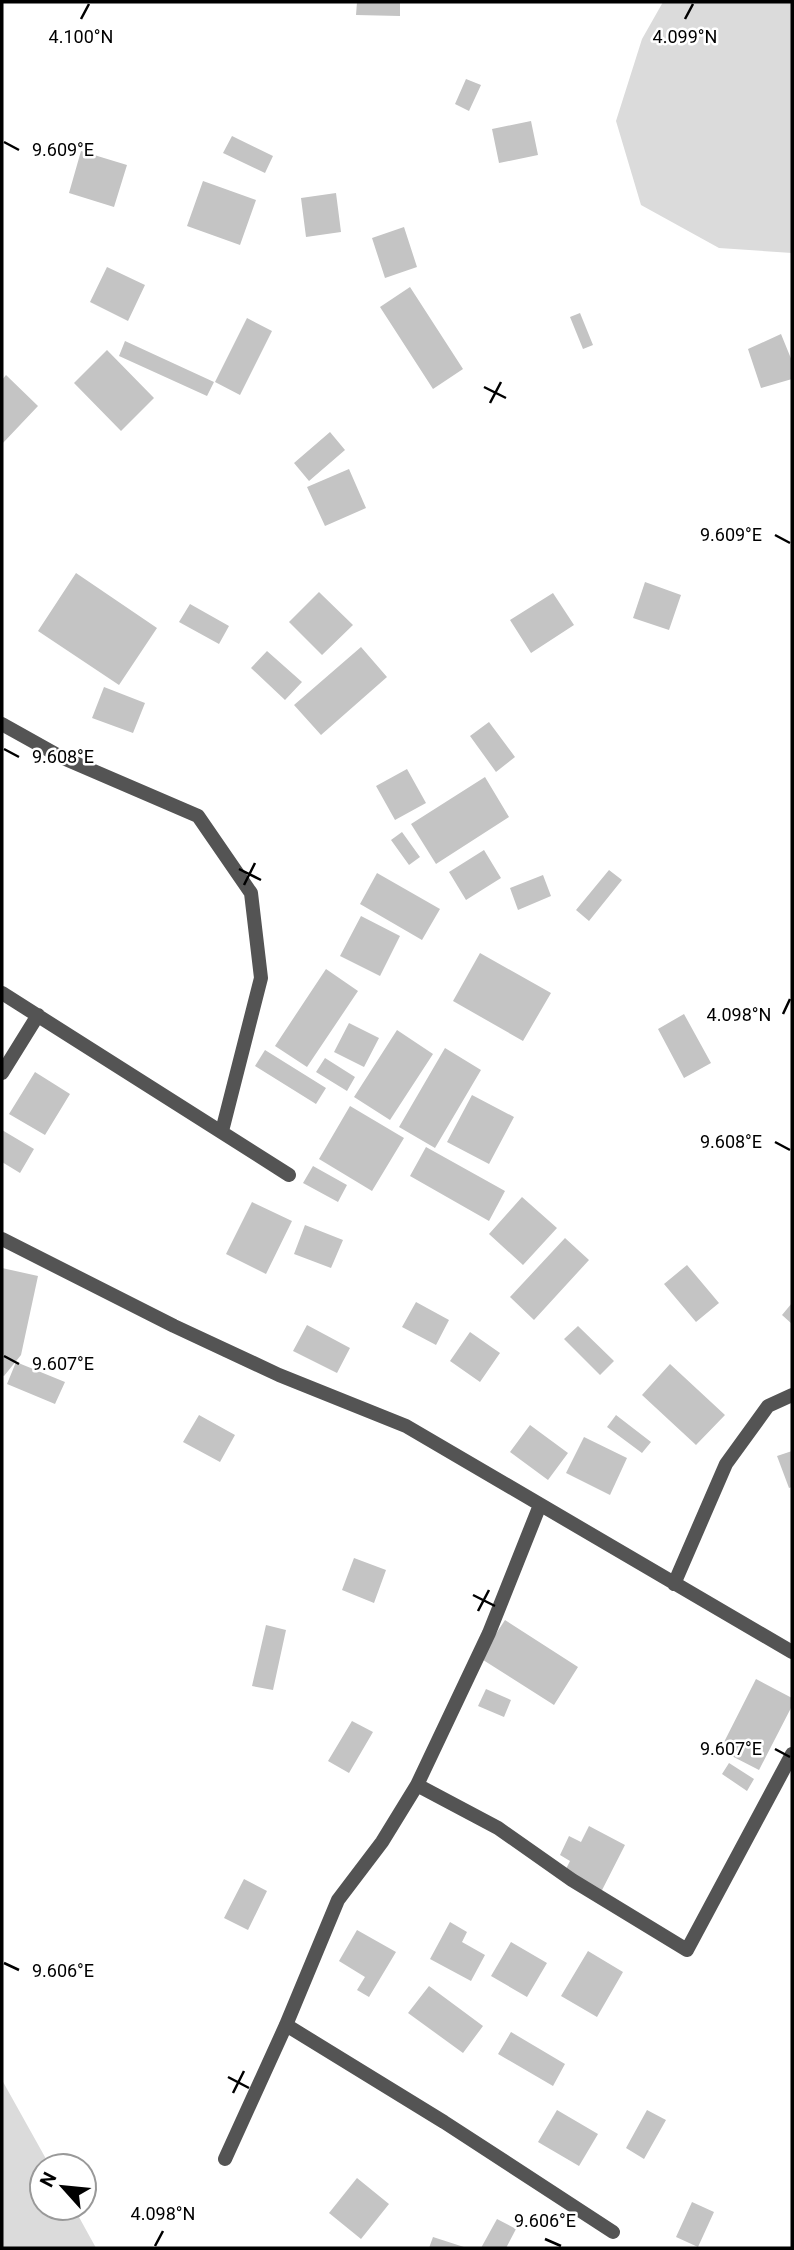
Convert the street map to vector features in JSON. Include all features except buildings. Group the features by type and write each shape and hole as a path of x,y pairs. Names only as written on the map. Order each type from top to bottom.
{"street":[{"path":"2,724 61,757 198,816 251,893 261,978 222,1131"},
{"path":"2,993 289,1175"},
{"path":"2,1073 38,1015"},
{"path":"2,1239 174,1326 279,1375 407,1426 792,1653"},
{"path":"674,1584 726,1464 768,1406 792,1395"},
{"path":"225,2159 286,2025 338,1900 382,1842 417,1785 489,1633 540,1505"},
{"path":"417,1785 498,1828 572,1880 687,1950 792,1755"},
{"path":"286,2025 444,2122 613,2232"}],"shaded area":[{"path":"663,2 792,2 792,253 719,248 641,205 616,121 642,39"},
{"path":"2,2080 42,2152 28,2152 28,2222 82,2222 96,2248 2,2248"}]}
